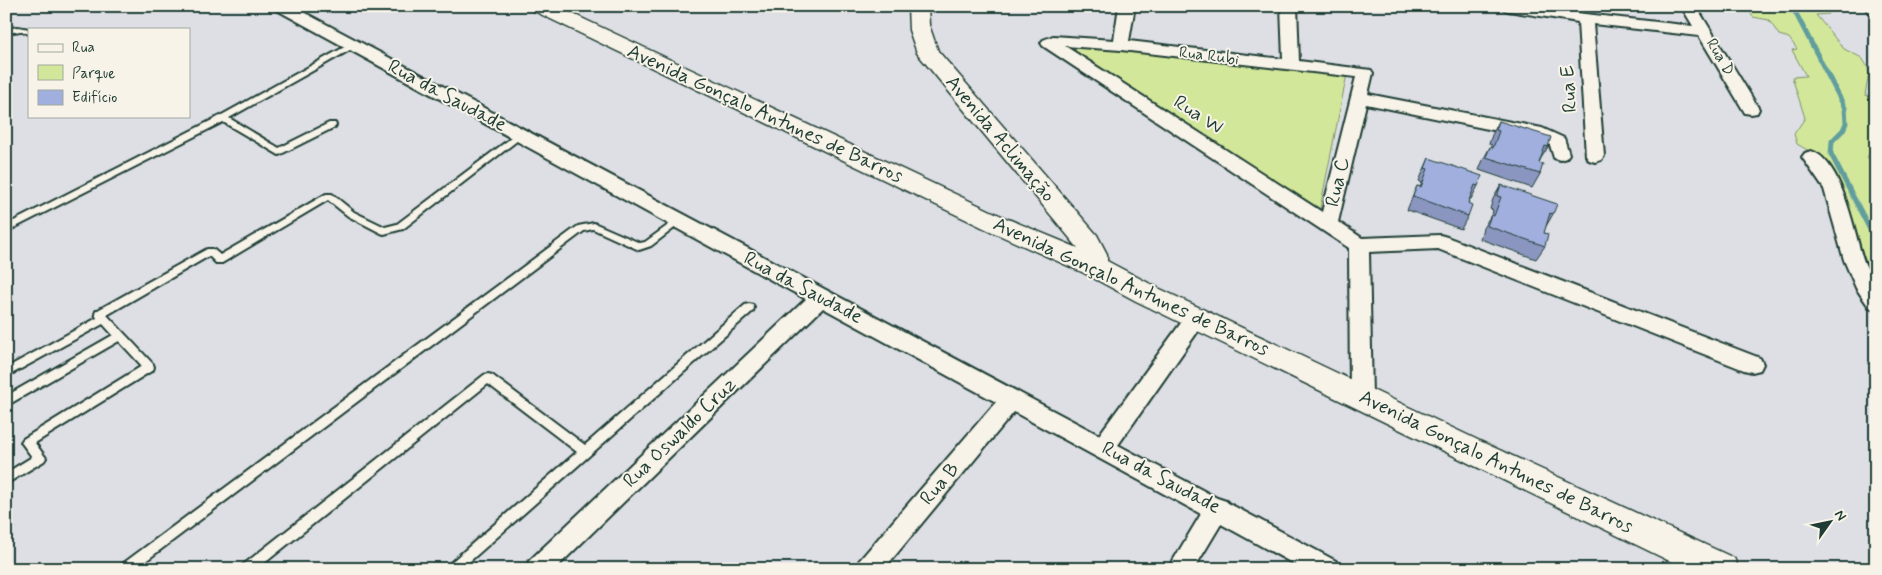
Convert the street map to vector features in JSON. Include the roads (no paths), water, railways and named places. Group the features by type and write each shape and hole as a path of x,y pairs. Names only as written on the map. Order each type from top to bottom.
{"main road":[{"name":"Avenida Gonçalo Antunes de Barros","path":"539,6 999,225 1094,266 1196,318 1470,451 1722,569"},
{"name":"Avenida Aclimação","path":"918,6 919,34 928,53 1088,242 1094,254 1094,266"}],"street":[{"name":"Rua da Saudade","path":"280,6 1011,400 1218,508 1327,569"},
{"path":"1121,46 1127,6"},
{"path":"1289,6 1291,65"},
{"path":"1508,6 1585,19 1705,32"},
{"name":"Rua D","path":"1688,6 1751,109"},
{"path":"1872,6 1876,13"},
{"name":"Rua E","path":"1585,19 1594,156"},
{"name":"Rua Rubi","path":"1053,41 1121,46 1365,73"},
{"name":"Rua W","path":"1053,41 1049,43 1052,46 1328,225"},
{"name":"Rua C","path":"1359,245 1328,225 1365,73"},
{"path":"1358,97 1542,134 1558,142 1560,154"},
{"path":"1811,157 1822,169 1833,189 1855,266 1863,285 1876,302"},
{"path":"1360,397 1359,245 1440,242 1752,364"},
{"name":"Rua Oswaldo Cruz","path":"538,569 821,297"},
{"path":"1103,448 1196,318"},
{"name":"Rua B","path":"868,569 1011,400"},
{"path":"1180,569 1218,508"}],"lane":[{"path":"6,30 16,28 28,31"},
{"path":"6,229 223,118 353,46"},
{"path":"223,118 279,152 332,125"},
{"path":"6,479 40,458 27,442 149,367 100,314 210,251 219,260 329,196 351,214 384,231 400,227 519,135"},
{"path":"125,569 581,228 594,226 639,247 648,244 678,221"},
{"path":"452,569 749,308"},
{"path":"6,373 104,319"},
{"path":"6,402 120,336"},
{"path":"247,569 488,378 585,452"}],"waterway":[{"path":"1792,6 1845,108 1846,123 1843,130 1832,141 1831,154 1876,241"}]}
